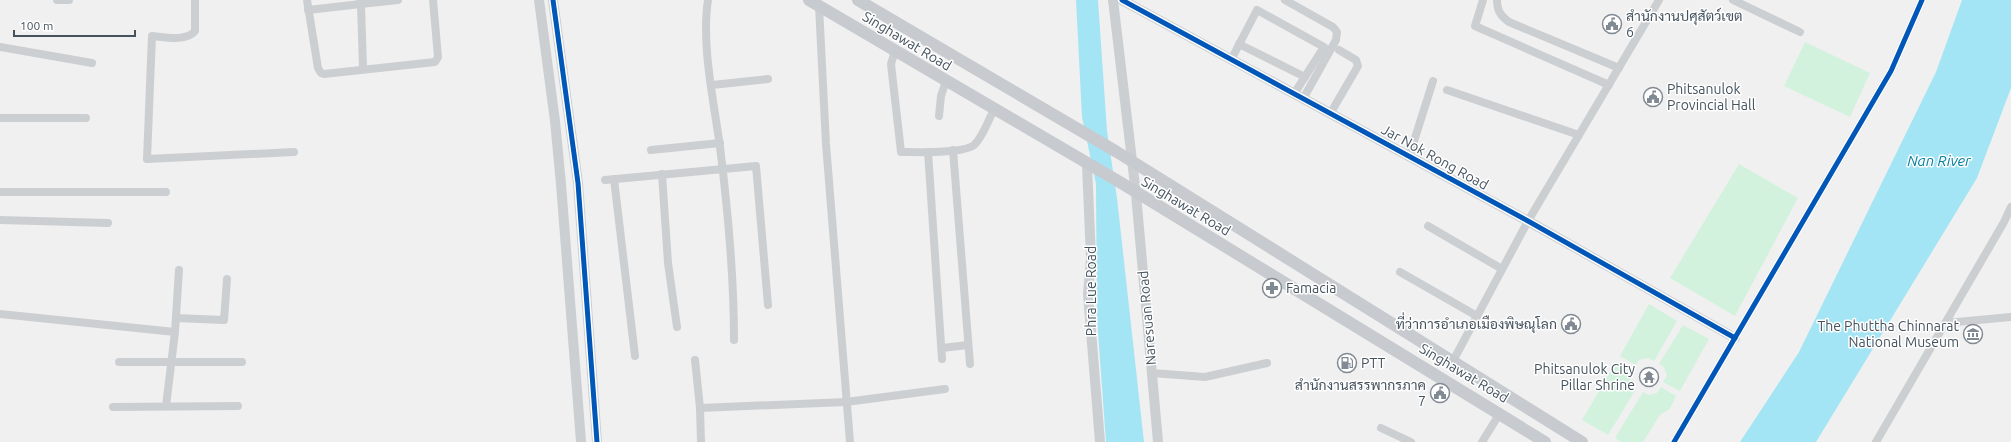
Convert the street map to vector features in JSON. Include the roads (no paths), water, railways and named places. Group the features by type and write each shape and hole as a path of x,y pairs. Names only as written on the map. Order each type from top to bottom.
{"main road":[{"name":"Singhawat Road","path":"858,0 1118,152 1582,442"},
{"name":"Singhawat Road","path":"814,3 1087,165 1122,184 1136,194 1500,413 1545,442"},
{"path":"1442,378 1453,361"}],"street":[{"path":"57,0 69,0"},
{"path":"195,0 195,31 192,35 182,37 152,36 147,159 294,152"},
{"path":"307,0 320,72 324,74 363,68 436,62 438,55 433,0"},
{"path":"308,10 360,2 398,0"},
{"path":"539,0 561,176 581,442"},
{"path":"552,0 578,183 597,442"},
{"path":"708,0 706,38 723,169 734,294 734,340"},
{"name":"Naresuan Road","path":"1113,0 1136,194 1158,442"},
{"name":"Jar Nok Rong Road","path":"1122,0 1528,221 1735,338"},
{"path":"1285,0 1333,27 1337,34 1336,40 1299,97"},
{"path":"1304,10 1306,0"},
{"path":"1483,0 1475,26 1609,85"},
{"path":"1497,0 1498,11 1501,16 1509,22 1619,68"},
{"path":"1453,361 1528,221 1659,0"},
{"path":"1733,0 1800,32"},
{"path":"1674,442 1891,71 1922,0"},
{"path":"360,2 363,68"},
{"path":"814,3 850,442"},
{"path":"1231,60 1257,10 1324,47 1305,77 1299,97"},
{"path":"1239,44 1305,77"},
{"path":"0,47 92,63"},
{"path":"1330,114 1358,66 1356,60 1339,50"},
{"path":"895,51 891,64 901,152 928,152 969,148 975,144 994,110"},
{"path":"712,85 768,79"},
{"path":"939,116 941,96 946,81"},
{"path":"1409,157 1433,81"},
{"path":"1447,90 1579,135"},
{"path":"0,118 86,118"},
{"path":"651,150 720,143"},
{"path":"953,150 970,364"},
{"path":"928,152 942,359"},
{"name":"Phra Lue Road","path":"1087,165 1090,226 1088,294 1089,324 1100,442"},
{"path":"635,356 609,179 756,166 768,305"},
{"path":"662,174 668,263 677,327"},
{"path":"0,192 166,192"},
{"path":"1876,442 1946,323 2004,222 2011,207"},
{"path":"0,220 108,223"},
{"path":"1428,226 1502,270"},
{"path":"166,406 175,332 179,270"},
{"path":"1400,272 1477,316"},
{"path":"176,318 224,320 227,279"},
{"path":"0,314 175,332"},
{"path":"1946,323 2011,317"},
{"path":"942,348 968,345"},
{"path":"695,360 700,408 701,442"},
{"path":"119,362 242,362"},
{"path":"1152,373 1209,376 1267,363"},
{"path":"700,408 846,402 946,389"},
{"path":"113,406 238,406"},
{"path":"1482,442 1500,413"},
{"path":"1381,428 1411,442"}],"water":[{"path":"1076,0 1098,0 1107,131 1117,198 1144,442 1106,442 1097,318 1096,184 1082,117"},
{"name":"Nan River","path":"1962,0 2011,0 2011,88 1977,178 1816,442 1740,442 1799,352 1936,72"}],"place":[{"name":"สำนักงานปศุสัตว์เขต 6","path":"1612,24"},
{"name":"Phitsanulok Provincial Hall","path":"1653,97"},
{"name":"Famacia","path":"1272,288"},
{"name":"ที่ว่าการอำเภอเมืองพิษณุโลก","path":"1571,324"},
{"name":"The Phuttha Chinnarat National Museum","path":"1973,334"},
{"name":"PTT","path":"1347,363"},
{"name":"Phitsanulok City Pillar Shrine","path":"1649,377"},
{"name":"สำนักงานสรรพากรภาค 7","path":"1440,393"}]}
